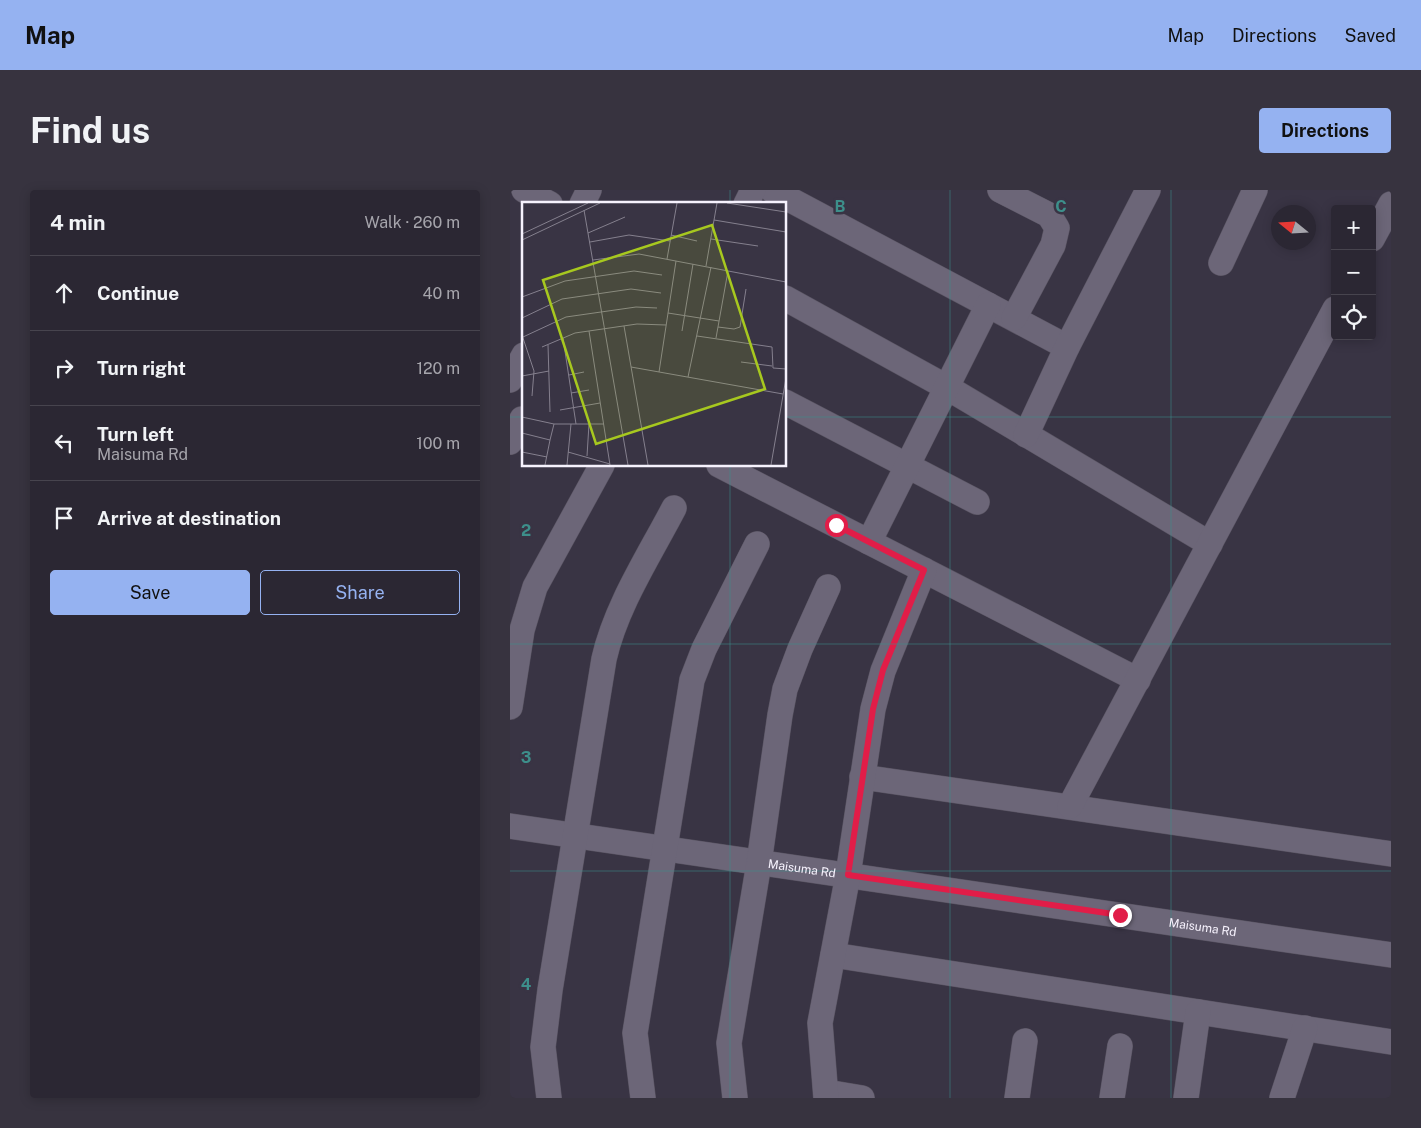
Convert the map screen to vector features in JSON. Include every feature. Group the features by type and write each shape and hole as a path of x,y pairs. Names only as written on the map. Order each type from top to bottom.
{"street":[{"path":"524,190 546,202"},
{"path":"583,202 589,190"},
{"path":"747,202 753,190"},
{"path":"772,190 1067,347"},
{"path":"1000,190 1049,215 1057,228 1053,245 1014,318"},
{"path":"1026,435 1067,347 1148,190"},
{"path":"1221,264 1255,190"},
{"path":"1376,232 1391,204"},
{"path":"786,299 948,388 1210,544"},
{"path":"869,542 988,305"},
{"path":"1070,806 1331,317"},
{"path":"510,380 522,359"},
{"path":"786,403 977,502"},
{"path":"510,442 519,417"},
{"path":"510,708 522,630 535,586 601,466"},
{"path":"721,466 1138,680"},
{"path":"549,1098 543,1047 574,836 608,639 674,508"},
{"path":"643,1098 635,1033 692,680 704,649 757,544"},
{"path":"862,1098 826,1095 820,1023 848,875 873,709 883,670 924,570"},
{"path":"734,1098 729,1043 785,689 800,649 828,587"},
{"path":"862,776 1391,854"},
{"name":"Maisuma Rd","path":"510,826 1391,955"},
{"path":"833,955 1391,1042"},
{"path":"1186,1098 1198,1012"},
{"path":"1282,1098 1305,1028"},
{"path":"1017,1098 1025,1042"},
{"path":"1112,1098 1120,1046"}],"route":[{"path":"836,525 924,570 883,670 873,709 848,875 1120,915"}]}
